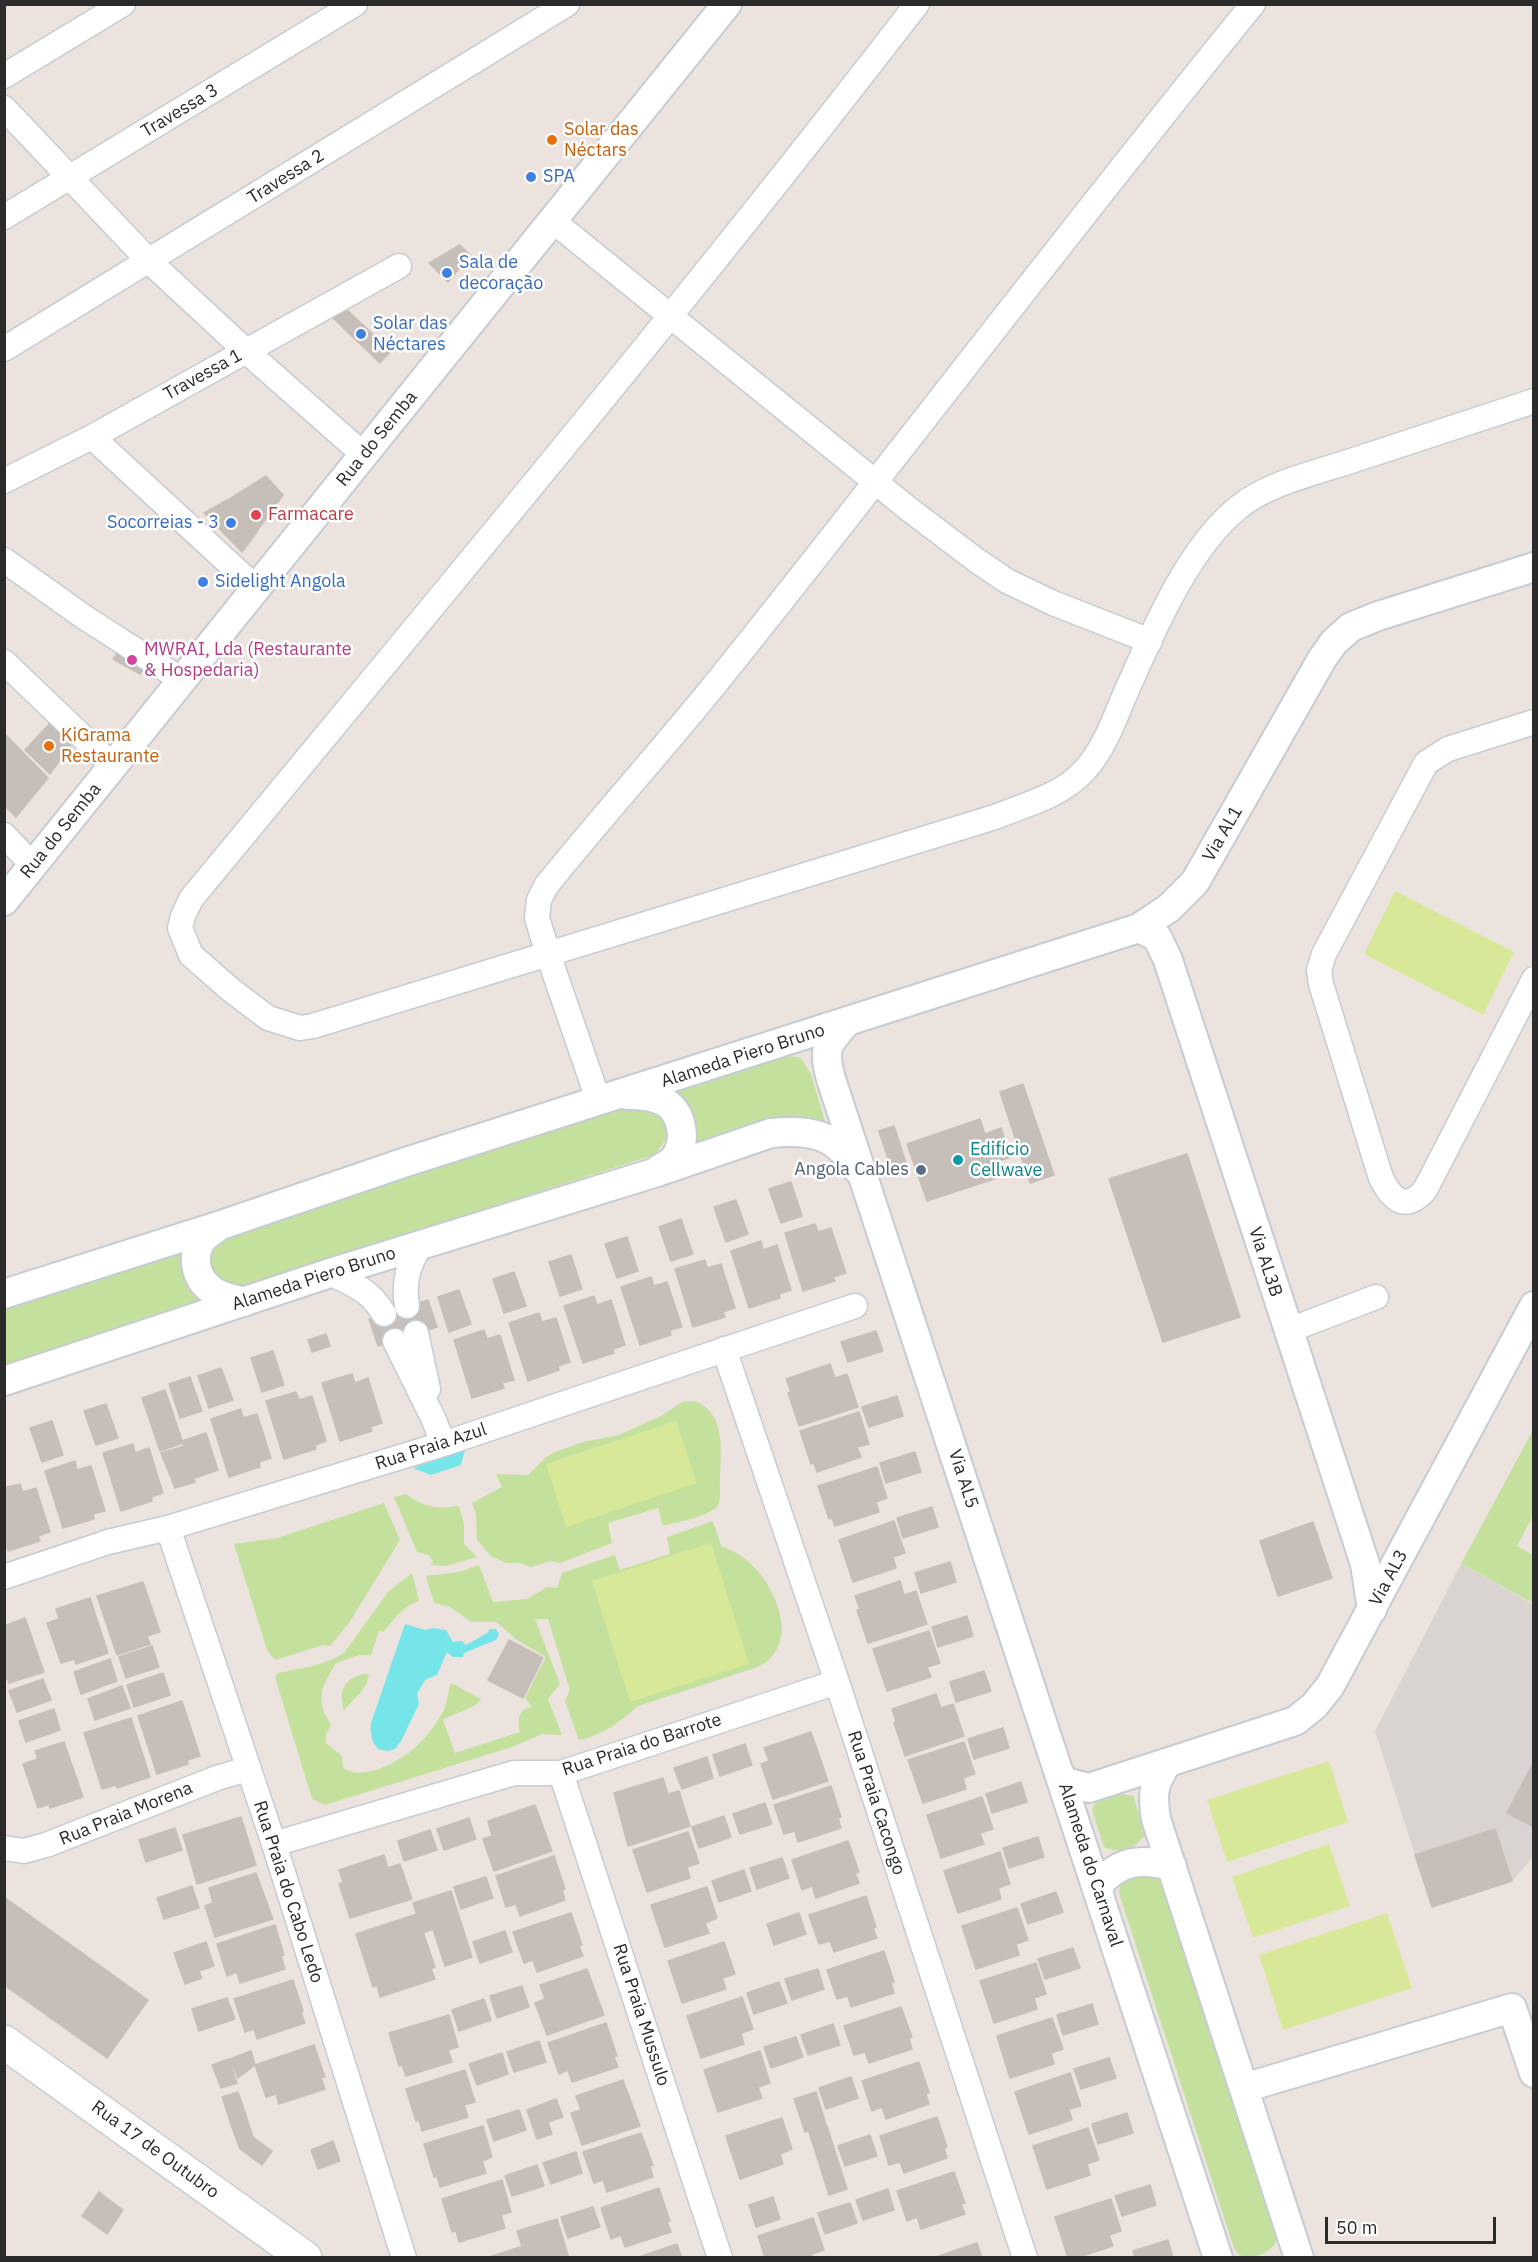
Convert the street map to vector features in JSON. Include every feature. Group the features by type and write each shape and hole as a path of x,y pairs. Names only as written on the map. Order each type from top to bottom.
{"main road":[{"name":"Rua 17 de Outubro","path":"4,2042 305,2258"}],"street":[{"path":"4,76 123,4"},
{"name":"Travessa 3","path":"4,217 355,4"},
{"name":"Travessa 2","path":"4,349 567,4"},
{"name":"Rua do Semba","path":"4,901 727,4"},
{"path":"917,4 848,94 670,315 190,899 180,928 191,955 268,1018 300,1028 313,1026 995,817 1044,798 1072,783 1094,759 1104,743 1150,641 1186,571 1204,544 1240,506 1289,482 1533,401"},
{"path":"657,1172 676,1157 683,1140 680,1120 665,1103 645,1095 610,1098 548,954 537,918 539,900 546,886 719,680 1140,143 1253,4"},
{"path":"4,108 69,179 150,261 246,351 364,455"},
{"path":"553,221 966,553 1007,581 1053,603 1150,641"},
{"name":"Travessa 1","path":"4,481 92,437 399,266"},
{"path":"92,437 256,588"},
{"path":"4,560 76,612 182,680"},
{"name":"Via AL1","path":"846,1023 1138,928 1168,908 1195,882 1322,659 1334,642 1351,627 1378,616 1533,567"},
{"path":"4,662 113,766"},
{"path":"1533,723 1448,748 1426,763 1324,954 1319,969 1321,984 1381,1178 1389,1193 1398,1200 1408,1202 1417,1199 1425,1190 1533,979"},
{"path":"4,835 33,865"},
{"name":"Via AL3B","path":"1138,928 1157,937 1167,960 1365,1564 1372,1610"},
{"name":"Alameda Piero Bruno","path":"4,1294 221,1225 406,1162 846,1023"},
{"name":"Alameda Piero Bruno","path":"846,1023 832,1039 826,1051 826,1060 867,1185"},
{"name":"Alameda Piero Bruno","path":"4,1381 330,1273 657,1172 771,1133 787,1131 823,1135 847,1153 867,1185"},
{"name":"Via AL5","path":"867,1185 1059,1773"},
{"path":"221,1225 202,1239 195,1264 204,1285 215,1293 244,1302"},
{"path":"407,1306 406,1276 410,1263 421,1244"},
{"path":"330,1273 366,1291 375,1299 384,1314"},
{"path":"1287,1331 1376,1298"},
{"name":"Rua Praia Azul","path":"4,1577 108,1542 168,1528 444,1444 855,1306"},
{"name":"Via AL3","path":"1167,1762 1295,1721 1314,1706 1330,1686 1372,1610 1533,1306"},
{"path":"405,1337 444,1444"},
{"name":"Rua Praia Cacongo","path":"724,1349 837,1682 1025,2258"},
{"name":"Rua Praia do Cabo Ledo","path":"168,1528 274,1844 404,2258"},
{"name":"Rua Praia do Barrote","path":"274,1844 514,1773 561,1773 837,1682"},
{"path":"1167,1762 1157,1779 1153,1795 1156,1818 1299,2258"},
{"name":"Alameda do Carnaval","path":"1059,1773 1065,1782 1089,1788 1167,1762"},
{"name":"Rua Praia Morena","path":"4,1848 24,1851 46,1845 217,1778 247,1769"},
{"name":"Rua Praia Mussulo","path":"561,1773 720,2258"},
{"name":"Alameda do Carnaval","path":"1059,1773 1218,2258"},
{"path":"1100,1898 1098,1885 1110,1872 1131,1863 1152,1861 1172,1866"},
{"path":"1244,2088 1512,2008 1533,2073"}],"green space":[{"path":"1395,891 1514,952 1483,1015 1364,954"},
{"path":"785,1055 801,1058 811,1074 826,1125 693,1145 673,1089"},
{"path":"638,1100 657,1109 665,1124 666,1140 654,1155 232,1290 214,1284 206,1249 219,1234"},
{"path":"187,1247 205,1300 5,1367 4,1307"},
{"path":"694,1401 704,1406 712,1414 719,1433 721,1444 720,1495 718,1505 714,1509 663,1526 658,1508 608,1523 612,1543 560,1563 551,1561 531,1567 521,1563 506,1563 491,1556 477,1540 476,1514 472,1503 502,1487 496,1474 528,1475 546,1457 555,1452 583,1442 619,1435 663,1415 682,1402"},
{"path":"676,1421 697,1483 566,1527 546,1464"},
{"path":"1533,1430 1533,1516 1517,1546 1533,1555 1533,1603 1461,1564"},
{"path":"406,1494 431,1506 459,1506 464,1525 464,1544 477,1557 446,1566 431,1565 433,1561 428,1555 417,1552 394,1497"},
{"path":"384,1503 400,1540 349,1623 330,1646 323,1645 275,1660 267,1650 234,1544 277,1538"},
{"path":"713,1521 721,1546 751,1564 769,1586 775,1600 782,1627 780,1640 770,1659 758,1667 638,1706 611,1727 579,1740 565,1701 570,1690 548,1619 535,1619 560,1684 548,1699 562,1735 542,1734 512,1747 325,1805 312,1799 275,1677 278,1673 320,1664 344,1653 388,1592 412,1573 419,1601 403,1610 383,1632 379,1631 371,1655 360,1655 336,1663 324,1686 321,1700 331,1724 326,1734 326,1743 342,1756 343,1768 352,1772 379,1769 400,1759 417,1746 444,1710 451,1683 481,1699 469,1708 443,1720 455,1753 520,1732 521,1712 532,1707 525,1698 546,1657 517,1640 496,1622 471,1622 450,1607 434,1603 426,1576 459,1572 479,1565 493,1602 527,1599 547,1587 557,1588 562,1573 615,1555 620,1570 670,1554 667,1537"},
{"path":"711,1543 749,1664 630,1702 592,1581"},
{"path":"369,1674 366,1685 344,1710 342,1692 344,1687 351,1679"},
{"path":"1329,1761 1348,1822 1227,1862 1207,1800"},
{"path":"1109,1795 1133,1796 1146,1834 1133,1846 1116,1850 1104,1847 1092,1810 1097,1800"},
{"path":"1329,1844 1350,1906 1253,1938 1232,1877"},
{"path":"1148,1875 1156,1876 1161,1882 1278,2236 1270,2249 1255,2256 1243,2256 1238,2254 1234,2248 1119,1893 1120,1885"},
{"path":"1387,1913 1412,1988 1283,2030 1259,1955"}],"shaded area":[{"path":"1461,1564 1533,1604 1533,1761 1507,1813 1533,1827 1533,1857 1512,1881 1495,1829 1415,1855 1375,1731"}],"water":[{"path":"465,1450 461,1465 431,1475 413,1468"},
{"path":"405,1624 425,1630 433,1628 446,1630 453,1642 462,1641 466,1645 490,1629 496,1629 499,1634 496,1640 464,1653 463,1657 453,1657 447,1652 437,1675 425,1680 417,1694 419,1704 401,1741 395,1749 387,1751 378,1749 374,1743 371,1723"}],"building":[{"name":"Sala de decoração","path":"460,245 470,255 448,282 429,263"},
{"name":"Solar das Néctares","path":"347,310 391,351 380,363 332,317"},
{"name":"Farmacare","path":"266,476 283,495 257,531 228,500"},
{"name":"Socorreias - 3","path":"227,500 257,532 242,552 204,513"},
{"name":"MWRAI, Lda (Restaurante & Hospedaria)","path":"123,646 151,662 140,674 113,659"},
{"name":"KiGrama Restaurante","path":"51,722 73,742 50,774 25,750"},
{"path":"4,733 48,778 16,817 4,805"},
{"path":"1023,1084 1054,1175 1030,1183 1000,1092"},
{"name":"Edifício Cellwave","path":"980,1119 985,1134 1001,1128 1011,1157 995,1162 1000,1177 927,1201 907,1144"},
{"path":"894,1126 909,1172 894,1177 879,1131"},
{"path":"1187,1154 1240,1317 1163,1342 1109,1179"},
{"path":"791,1182 802,1216 781,1223 769,1189"},
{"path":"736,1200 748,1234 726,1242 714,1207"},
{"path":"681,1219 693,1254 671,1261 659,1227"},
{"path":"815,1224 818,1232 831,1228 846,1273 833,1277 835,1281 803,1291 785,1233"},
{"path":"627,1237 638,1271 617,1278 605,1244"},
{"path":"761,1241 763,1250 777,1245 791,1290 779,1294 780,1298 749,1308 731,1251"},
{"path":"571,1255 582,1289 560,1296 549,1262"},
{"path":"705,1260 707,1268 721,1264 735,1308 723,1312 725,1317 693,1327 675,1269"},
{"path":"514,1272 526,1306 504,1313 493,1279"},
{"path":"651,1277 654,1286 667,1282 682,1327 670,1330 671,1335 640,1345 621,1287"},
{"path":"459,1290 471,1324 449,1332 438,1297"},
{"path":"594,1296 597,1305 611,1300 625,1345 613,1349 614,1353 583,1363 564,1306"},
{"path":"428,1300 437,1327 378,1346 369,1319"},
{"path":"539,1313 542,1322 556,1318 570,1362 558,1366 559,1370 528,1381 509,1323"},
{"path":"484,1330 487,1339 500,1335 514,1380 502,1383 504,1388 472,1398 454,1340"},
{"path":"876,1331 883,1351 848,1362 841,1342"},
{"path":"326,1334 330,1346 312,1352 308,1340"},
{"path":"273,1351 284,1385 262,1392 251,1358"},
{"path":"830,1364 835,1378 847,1374 858,1407 799,1426 788,1393 791,1392 786,1379"},
{"path":"221,1368 233,1400 209,1408 198,1376"},
{"path":"352,1374 355,1383 368,1378 382,1423 370,1427 372,1431 340,1441 322,1383"},
{"path":"190,1377 202,1411 180,1418 169,1384"},
{"path":"165,1390 183,1443 160,1451 142,1398"},
{"path":"296,1392 299,1400 312,1396 326,1441 315,1445 316,1449 284,1459 266,1401"},
{"path":"897,1396 903,1416 869,1427 862,1407"},
{"path":"106,1404 118,1438 96,1445 84,1411"},
{"path":"241,1409 243,1418 257,1414 271,1458 259,1462 260,1467 229,1477 211,1419"},
{"path":"859,1412 869,1444 857,1447 861,1457 817,1472 814,1463 811,1464 800,1431"},
{"path":"52,1421 63,1455 42,1462 30,1428"},
{"path":"206,1433 218,1470 195,1478 192,1474 195,1482 175,1488 161,1453 184,1446 182,1441"},
{"path":"133,1444 135,1453 149,1448 163,1493 151,1497 152,1501 121,1511 103,1453"},
{"path":"915,1452 921,1472 886,1483 880,1463"},
{"path":"75,1461 77,1470 91,1466 105,1511 93,1514 94,1519 63,1528 45,1471"},
{"path":"877,1467 887,1498 876,1502 879,1512 835,1526 832,1518 829,1519 818,1486"},
{"path":"20,1484 23,1492 36,1488 50,1532 38,1536 40,1541 8,1551 4,1539 4,1488"},
{"path":"932,1507 938,1527 903,1538 897,1518"},
{"path":"894,1521 905,1553 893,1557 896,1568 853,1582 839,1540"},
{"path":"1313,1522 1332,1578 1278,1596 1260,1541"},
{"path":"950,1562 956,1582 921,1593 915,1573"},
{"path":"900,1581 904,1595 916,1591 927,1624 868,1643 857,1610 860,1609 855,1596"},
{"path":"143,1582 160,1632 147,1636 150,1644 117,1655 97,1596"},
{"path":"90,1598 108,1653 76,1664 74,1659 61,1663 47,1623 59,1619 56,1609"},
{"path":"967,1616 973,1636 938,1647 932,1627"},
{"path":"25,1618 44,1672 9,1683 8,1679 4,1680 4,1626"},
{"path":"929,1631 940,1663 927,1667 931,1677 887,1691 873,1649"},
{"path":"509,1640 543,1658 523,1698 488,1680"},
{"path":"152,1646 159,1667 126,1678 119,1657"},
{"path":"110,1659 117,1681 81,1694 74,1672"},
{"path":"984,1671 991,1691 956,1702 950,1682"},
{"path":"163,1673 170,1695 134,1707 127,1685"},
{"path":"43,1679 51,1700 17,1712 9,1691"},
{"path":"122,1686 130,1708 95,1720 88,1699"},
{"path":"936,1694 941,1708 953,1704 964,1736 905,1756 894,1723 896,1722 892,1709"},
{"path":"182,1701 200,1756 187,1760 188,1764 157,1774 138,1716"},
{"path":"54,1709 60,1730 26,1742 19,1721"},
{"path":"131,1718 150,1777 117,1788 116,1785 102,1789 84,1733"},
{"path":"1003,1728 1009,1748 974,1759 968,1739"},
{"path":"811,1732 828,1781 773,1799 761,1764 769,1761 764,1748"},
{"path":"64,1742 83,1797 50,1808 49,1804 38,1808 23,1764 38,1759 35,1751"},
{"path":"964,1742 975,1774 963,1778 966,1789 923,1803 908,1760"},
{"path":"745,1744 752,1765 720,1776 713,1755"},
{"path":"707,1757 713,1778 682,1789 674,1768"},
{"path":"1534,1761 1534,1827 1507,1813"},
{"path":"663,1778 668,1794 679,1791 690,1826 628,1846 614,1793"},
{"path":"1021,1782 1027,1802 992,1813 986,1794"},
{"path":"831,1786 841,1817 838,1818 841,1828 798,1842 795,1831 784,1834 774,1805"},
{"path":"982,1797 993,1829 980,1833 984,1844 941,1858 927,1815"},
{"path":"765,1803 772,1824 740,1834 733,1814"},
{"path":"535,1805 552,1851 494,1871 483,1839 492,1836 488,1821"},
{"path":"724,1816 731,1837 699,1848 692,1827"},
{"path":"241,1817 256,1865 197,1884 183,1835"},
{"path":"469,1818 476,1839 444,1850 437,1829"},
{"path":"175,1828 182,1850 146,1862 139,1840"},
{"path":"1495,1829 1512,1881 1432,1907 1415,1855"},
{"path":"430,1830 437,1850 404,1861 398,1841"},
{"path":"688,1832 699,1863 687,1867 690,1878 647,1892 633,1850"},
{"path":"1038,1837 1044,1857 1009,1868 1003,1848"},
{"path":"848,1841 859,1872 855,1873 859,1883 816,1898 812,1886 802,1890 792,1860"},
{"path":"1000,1852 1010,1884 998,1888 1001,1899 958,1913 944,1871"},
{"path":"384,1855 388,1868 400,1864 412,1899 350,1918 339,1884 343,1882 339,1870"},
{"path":"554,1856 565,1889 562,1890 565,1900 520,1916 516,1904 506,1907 496,1876"},
{"path":"782,1858 789,1878 757,1889 750,1868"},
{"path":"744,1870 751,1891 719,1902 712,1881"},
{"path":"256,1873 273,1919 215,1937 205,1906 213,1903 209,1888"},
{"path":"486,1877 493,1898 461,1909 454,1887"},
{"path":"192,1886 199,1908 164,1919 157,1898"},
{"path":"707,1887 717,1918 705,1923 709,1933 665,1947 651,1905"},
{"path":"451,1891 472,1957 445,1966 433,1929 423,1933 413,1903"},
{"path":"1056,1892 1063,1912 1028,1924 1021,1904"},
{"path":"866,1896 876,1927 873,1928 877,1938 834,1952 830,1941 819,1944 809,1915"},
{"path":"4,1897 148,2000 107,2058 4,1985"},
{"path":"1017,1908 1028,1940 1016,1944 1019,1955 976,1969 962,1926"},
{"path":"571,1913 582,1945 579,1946 583,1956 537,1972 533,1960 524,1963 513,1932"},
{"path":"799,1913 806,1934 774,1945 767,1924"},
{"path":"417,1914 435,1967 431,1969 435,1979 380,1997 377,1985 373,1987 356,1934"},
{"path":"275,1925 284,1955 281,1956 285,1969 240,1983 237,1972 227,1976 217,1944"},
{"path":"505,1931 512,1952 480,1963 473,1942"},
{"path":"206,1942 214,1966 199,1971 202,1978 185,1984 174,1953"},
{"path":"724,1942 735,1974 722,1978 726,1989 682,2003 668,1961"},
{"path":"1073,1948 1080,1968 1045,1979 1038,1959"},
{"path":"884,1951 894,1982 891,1983 894,1993 851,2007 848,1996 837,1999 827,1970"},
{"path":"1036,1963 1046,1994 1034,1998 1037,2009 994,2023 980,1981"},
{"path":"587,1969 604,2015 547,2035 535,2003 545,1999 540,1985"},
{"path":"818,1969 824,1989 792,2000 785,1979"},
{"path":"293,1980 305,2023 257,2039 254,2029 245,2032 234,1999"},
{"path":"779,1982 787,2003 754,2014 747,1993"},
{"path":"522,1986 529,2007 497,2018 490,1996"},
{"path":"742,1997 753,2029 741,2033 744,2044 701,2058 687,2016"},
{"path":"227,1998 235,2019 199,2031 192,2009"},
{"path":"484,1999 491,2020 459,2031 452,2010"},
{"path":"1092,2004 1098,2024 1063,2035 1057,2015"},
{"path":"901,2007 912,2037 909,2039 912,2049 869,2063 865,2052 854,2055 844,2026"},
{"path":"449,2015 458,2047 448,2050 452,2062 406,2076 402,2065 399,2066 389,2033"},
{"path":"1052,2018 1063,2049 1051,2053 1054,2064 1010,2078 997,2036"},
{"path":"606,2023 617,2056 614,2057 618,2067 572,2082 568,2070 559,2074 548,2043"},
{"path":"833,2024 840,2045 808,2055 801,2035"},
{"path":"796,2037 803,2057 771,2068 764,2047"},
{"path":"539,2041 546,2062 514,2072 507,2052"},
{"path":"314,2045 325,2077 321,2078 325,2089 279,2104 276,2094 266,2097 255,2065"},
{"path":"251,2051 255,2065 238,2078 230,2059"},
{"path":"760,2051 770,2083 758,2087 762,2098 718,2112 704,2070"},
{"path":"502,2053 508,2074 477,2085 469,2064"},
{"path":"1109,2058 1116,2078 1081,2089 1074,2069"},
{"path":"229,2059 237,2083 221,2088 212,2065"},
{"path":"919,2062 929,2093 926,2094 929,2104 886,2119 882,2107 872,2111 862,2081"},
{"path":"465,2070 475,2102 464,2105 468,2117 422,2131 419,2120 416,2121 406,2089"},
{"path":"1070,2073 1081,2106 1069,2109 1072,2120 1029,2134 1015,2092"},
{"path":"851,2077 858,2098 826,2109 819,2088"},
{"path":"623,2080 640,2126 582,2145 571,2113 581,2110 576,2096"},
{"path":"238,2092 246,2115 230,2121 222,2097"},
{"path":"816,2092 826,2125 805,2132 794,2099"},
{"path":"556,2099 563,2117 548,2122 552,2134 537,2139 527,2110"},
{"path":"519,2110 526,2130 494,2141 487,2120"},
{"path":"1127,2113 1133,2133 1098,2144 1092,2124"},
{"path":"246,2116 253,2137 272,2151 262,2165 240,2149 230,2122"},
{"path":"937,2117 947,2147 944,2148 947,2158 904,2173 900,2162 889,2165 880,2136"},
{"path":"782,2118 792,2149 780,2154 783,2164 740,2179 726,2136"},
{"path":"483,2126 492,2157 482,2161 486,2173 440,2187 437,2176 434,2177 424,2144"},
{"path":"827,2126 847,2189 829,2195 809,2132"},
{"path":"1088,2128 1099,2160 1087,2164 1090,2175 1047,2189 1033,2146"},
{"path":"641,2133 653,2165 650,2166 653,2177 607,2192 603,2180 594,2183 583,2152"},
{"path":"870,2135 877,2156 845,2166 838,2146"},
{"path":"333,2141 340,2161 318,2169 311,2150"},
{"path":"576,2152 582,2173 551,2184 543,2163"},
{"path":"537,2165 544,2186 512,2196 505,2176"},
{"path":"954,2172 965,2203 961,2204 965,2214 921,2229 917,2217 907,2221 897,2191"},
{"path":"502,2180 511,2212 501,2215 505,2228 459,2242 456,2231 452,2232 442,2199"},
{"path":"1150,2185 1156,2205 1122,2216 1115,2196"},
{"path":"659,2188 670,2221 667,2222 671,2232 625,2247 621,2235 611,2239 601,2208"},
{"path":"888,2189 894,2210 863,2220 856,2200"},
{"path":"99,2192 123,2210 107,2234 82,2216"},
{"path":"773,2197 780,2219 756,2227 749,2205"},
{"path":"1111,2199 1121,2231 1109,2235 1113,2246 1076,2258 1068,2258 1055,2217"},
{"path":"850,2203 857,2223 825,2234 818,2213"},
{"path":"593,2207 600,2227 568,2238 561,2217"},
{"path":"813,2218 824,2250 812,2254 813,2258 765,2258 758,2236"},
{"path":"557,2219 569,2258 549,2258 549,2256 526,2258 517,2231"},
{"path":"1168,2240 1173,2258 1135,2258 1133,2251"},
{"path":"977,2243 982,2258 933,2258"},
{"path":"677,2244 682,2258 636,2258"},
{"path":"523,2246 526,2258 486,2258"}],"place":[{"name":"Solar das Néctars","path":"552,140"},
{"name":"SPA","path":"531,177"},
{"name":"Sala de decoração","path":"447,273"},
{"name":"Solar das Néctares","path":"361,334"},
{"name":"Farmacare","path":"256,515"},
{"name":"Socorreias - 3","path":"231,523"},
{"name":"Sidelight Angola","path":"203,582"},
{"name":"MWRAI, Lda (Restaurante & Hospedaria)","path":"132,660"},
{"name":"KiGrama Restaurante","path":"49,746"},
{"name":"Edifício Cellwave","path":"958,1160"},
{"name":"Angola Cables","path":"921,1170"}]}
